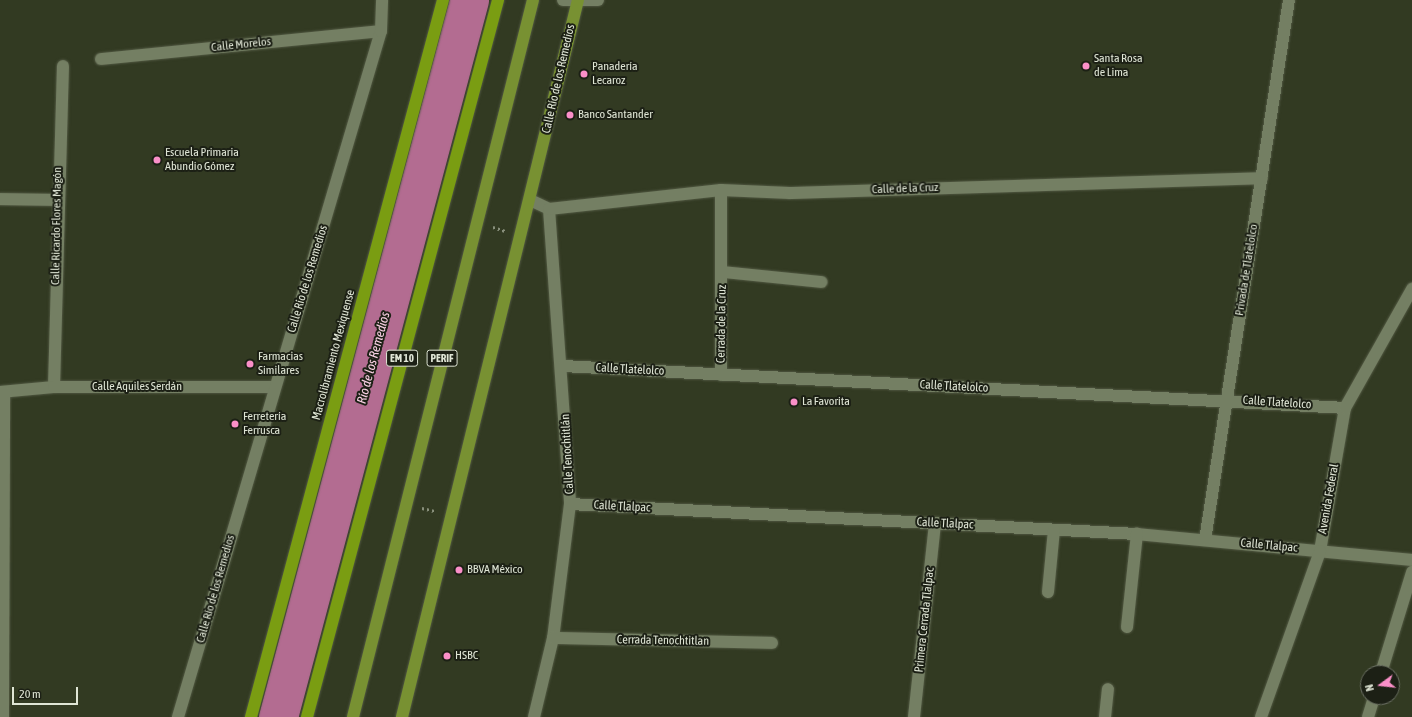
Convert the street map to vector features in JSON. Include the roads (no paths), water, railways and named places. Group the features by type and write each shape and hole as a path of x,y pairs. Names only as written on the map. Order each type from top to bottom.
{"highway":[{"name":"Macrolibramiento Mexiquense","path":"251,717 443,0"},
{"name":"EM 10","path":"307,717 498,0"}],"main road":[{"name":"PERIF","path":"353,717 404,502 533,0"},
{"name":"Calle Río de los Remedios","path":"402,717 578,1"}],"street":[{"name":"Calle Río de los Remedios","path":"178,717 381,31 382,0"},
{"path":"563,0 598,0"},
{"name":"Privada de Tlatelolco","path":"1205,540 1289,0"},
{"name":"Calle Morelos","path":"101,59 381,31"},
{"name":"Calle Ricardo Flores Magón","path":"54,387 57,200 63,66"},
{"name":"Calle de la Cruz","path":"549,209 721,190 790,193 1262,178"},
{"name":"Cerrada de la Cruz","path":"721,190 723,272 721,375"},
{"path":"0,199 57,200"},
{"path":"530,200 549,209"},
{"name":"Calle Tenochtitlán","path":"534,717 553,638 570,504 563,366 549,209"},
{"name":"Cerrada de la Cruz","path":"723,272 821,282"},
{"name":"Avenida Federal","path":"1262,717 1320,551 1345,408 1412,289"},
{"name":"Calle Tlatelolco","path":"563,366 1227,400 1345,408"},
{"name":"Calle Aquiles Serdán","path":"2,392 54,387 275,387"},
{"path":"2,392 1,700 3,717"},
{"name":"Calle Tlalpac","path":"570,504 1137,534 1412,560"},
{"name":"Primera Cerrada Tlalpac","path":"914,717 935,524"},
{"path":"1048,592 1054,530"},
{"path":"1127,626 1137,534"},
{"path":"1383,665 1412,572"},
{"name":"Cerrada Tenochtitlan","path":"553,638 772,643"},
{"path":"1105,717 1108,689"},
{"path":"1368,717 1372,705"}],"waterway":[{"name":"Río de los Remedios","path":"278,717 469,0"}],"place":[{"name":"Santa Rosa de Lima","path":"1086,66"},
{"name":"Panadería Lecaroz","path":"584,74"},
{"name":"Banco Santander","path":"570,115"},
{"name":"Escuela Primaria Abundio Gómez","path":"157,160"},
{"name":"Farmacias Similares","path":"250,364"},
{"name":"La Favorita","path":"794,402"},
{"name":"Ferretería Ferrusca","path":"235,424"},
{"name":"BBVA México","path":"459,570"},
{"name":"HSBC","path":"447,656"}]}
